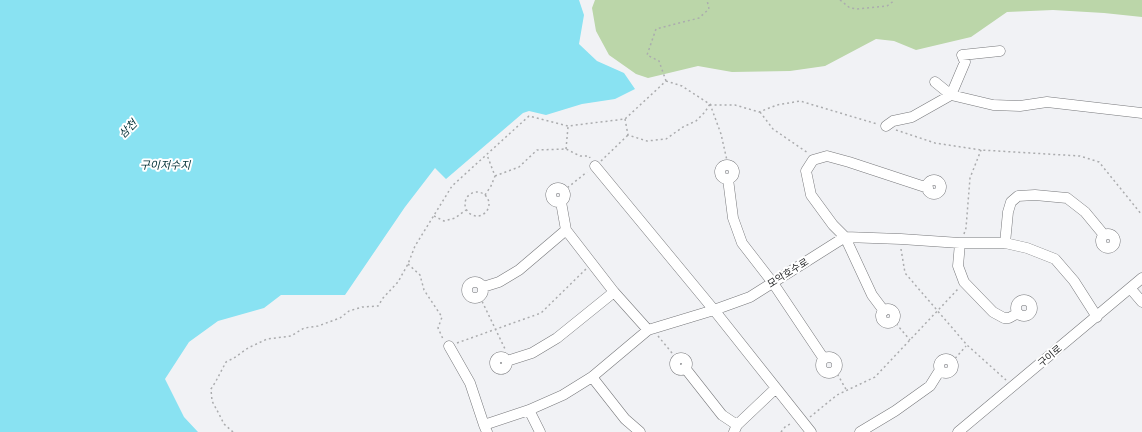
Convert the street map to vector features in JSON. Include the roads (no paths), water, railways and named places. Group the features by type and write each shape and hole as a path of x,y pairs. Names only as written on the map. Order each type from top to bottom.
{"street":[{"path":"886,126 893,121 912,117 950,95 965,62 962,55 1000,51"},
{"path":"935,82 950,95 993,105 1020,106 1047,102 1142,113"},
{"path":"893,320 895,316 893,312 889,310 884,311 872,294 845,238 833,225 811,195 806,171 813,160 827,156 928,188"},
{"path":"728,165 723,166 720,172 722,178 728,179 733,218 742,243 774,283 824,359 829,357 835,360 837,366 835,370"},
{"path":"595,166 714,310 775,389 811,432"},
{"path":"565,192 560,187 555,188 552,192 552,199 556,202 561,202 566,230 614,292 652,329"},
{"path":"1005,243 1008,212 1011,202 1018,196 1035,195 1068,198 1085,212 1104,235"},
{"path":"481,292 519,270 566,230"},
{"path":"845,238 901,239 960,243 1005,243 1027,248 1055,259 1074,281 1097,317"},
{"name":"모악호수로","path":"486,428 563,395 592,377 652,329 750,297 845,238"},
{"path":"960,243 958,266 964,282 993,312 1004,318 1009,318 1018,313"},
{"name":"구이로","path":"958,432 1142,278"},
{"path":"1130,288 1142,302"},
{"path":"508,361 532,353 557,338 614,292"},
{"path":"449,346 470,384 486,428"},
{"path":"677,359 675,362 676,368 685,368 722,415 736,429 775,389"},
{"path":"860,432 895,411 930,386 940,370 939,363 942,360 947,359 952,362"},
{"path":"592,377 625,418 640,432"},
{"path":"529,410 540,432"}],"water":[{"name":"구이저수지","path":"0,0 579,0 584,15 579,44 597,61 624,73 635,89 615,99 582,104 546,115 529,111 523,113 446,179 435,168 405,207 345,295 281,295 264,308 218,321 189,342 165,379 184,417 198,432 0,432"}],"water label":[{"name":"삼천","path":"128,129"}]}
